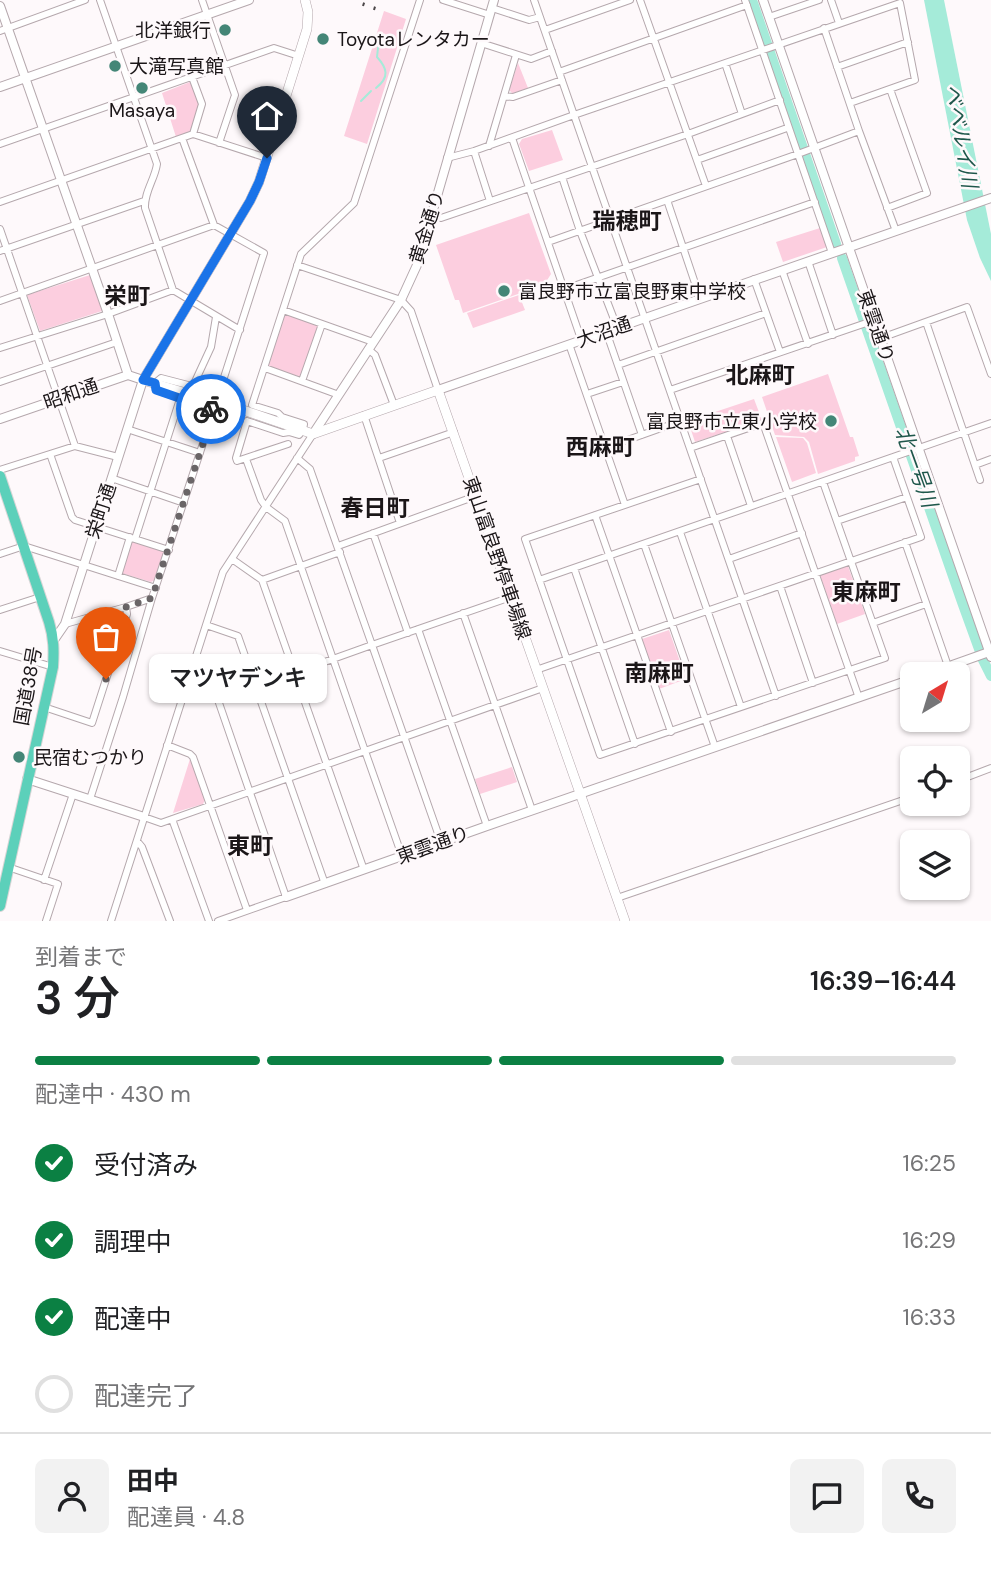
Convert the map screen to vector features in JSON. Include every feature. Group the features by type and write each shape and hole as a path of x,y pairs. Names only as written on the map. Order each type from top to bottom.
{"highway":[{"name":"国道38号","path":"0,476 5,506 24,546 54,640 53,667 0,906"}],"main road":[{"path":"222,404 143,380 255,191 309,19 305,0"},
{"path":"243,410 313,434 438,390"},
{"name":"東山富良野停車場線","path":"438,390 625,921"}],"street":[{"path":"4,29 85,0"},
{"path":"100,0 157,164 144,201 173,290 240,330"},
{"path":"202,0 235,95 219,143"},
{"path":"0,87 249,0"},
{"path":"288,444 246,459 237,461 236,458 247,421 283,433 299,435 303,430 304,424 252,405 301,254 354,203 420,0"},
{"path":"443,0 492,8 529,20 540,17"},
{"path":"534,0 776,696"},
{"path":"545,30 630,0"},
{"path":"640,0 706,186"},
{"name":"東雲通り","path":"763,0 769,17 769,47 806,151 849,247 868,323 881,338 913,450 987,654"},
{"path":"769,17 819,0"},
{"path":"831,0 839,23"},
{"path":"447,158 489,146 899,2 915,80 850,103"},
{"path":"559,72 746,3 769,47 780,100 806,151 815,202 832,253"},
{"path":"0,6 4,29 25,78 128,375 143,380"},
{"name":"黄金通り","path":"313,434 401,300 417,265 492,8"},
{"path":"824,29 895,231"},
{"path":"837,67 908,42"},
{"path":"481,43 531,59 552,51"},
{"path":"0,144 274,48 299,56"},
{"path":"489,146 516,55"},
{"path":"725,63 742,114"},
{"path":"192,77 202,104 193,134"},
{"path":"504,96 513,97 562,80"},
{"path":"887,208 927,193 890,89"},
{"path":"432,215 441,218 780,100"},
{"path":"697,160 788,128"},
{"path":"548,242 859,131"},
{"path":"0,202 193,134 267,158"},
{"path":"89,799 214,410 156,390 155,383 161,377 219,393 264,253 214,225 182,138"},
{"path":"512,138 581,339"},
{"path":"474,151 490,201"},
{"path":"562,177 617,327"},
{"name":"大沼通","path":"438,390 991,198"},
{"path":"667,200 700,298"},
{"path":"3,249 144,201"},
{"path":"565,289 815,202"},
{"path":"0,301 214,225"},
{"path":"0,229 3,249 23,293 75,446"},
{"path":"808,261 833,335"},
{"path":"297,265 401,300 411,311 438,390"},
{"path":"782,270 808,344"},
{"path":"754,279 780,352"},
{"path":"0,348 173,290"},
{"path":"881,338 967,307 987,352 991,374"},
{"path":"283,310 371,345 394,405"},
{"path":"618,365 766,313"},
{"path":"192,386 211,347 216,317"},
{"path":"926,322 980,480"},
{"path":"670,390 868,323"},
{"path":"302,381 322,324"},
{"path":"606,331 642,435"},
{"path":"0,382 117,342"},
{"path":"569,344 625,505"},
{"path":"265,368 339,395"},
{"name":"昭和通","path":"0,419 128,375"},
{"name":"栄町通","path":"54,640 65,624 143,380"},
{"path":"587,394 623,382"},
{"path":"118,576 150,491 180,399"},
{"path":"365,415 400,523"},
{"path":"605,448 681,421"},
{"path":"690,448 763,423 859,698"},
{"path":"539,580 991,423"},
{"path":"127,429 200,453"},
{"path":"379,458 454,432"},
{"path":"111,921 223,572 313,434"},
{"path":"727,436 751,506"},
{"path":"0,470 75,446 118,457"},
{"path":"50,454 75,520 169,550"},
{"path":"536,670 920,537 893,457"},
{"path":"297,458 310,469 441,842"},
{"path":"246,459 261,500 285,521 402,856"},
{"path":"975,465 991,459"},
{"path":"111,478 184,503"},
{"path":"701,479 524,539 600,755 885,657 823,482"},
{"path":"262,580 301,566 373,533 476,496"},
{"path":"837,521 907,497"},
{"path":"595,515 671,732"},
{"path":"680,532 741,707"},
{"path":"373,533 408,633"},
{"path":"729,559 802,533"},
{"path":"905,542 947,662"},
{"path":"644,544 715,747"},
{"path":"0,554 24,546 156,588"},
{"path":"232,559 262,580 364,870"},
{"path":"574,568 635,744"},
{"path":"780,586 813,683"},
{"path":"0,610 40,597"},
{"path":"184,690 218,701 511,597"},
{"path":"65,624 152,598"},
{"path":"873,623 926,604"},
{"path":"44,707 92,723 127,614 126,607"},
{"path":"463,613 532,810"},
{"path":"205,625 238,636 325,884"},
{"path":"418,629 487,825"},
{"path":"0,651 53,667"},
{"path":"961,662 987,654"},
{"name":"東雲通り","path":"286,897 900,683"},
{"path":"27,779 161,823 543,688"},
{"path":"218,701 286,897 218,921"},
{"path":"167,745 193,757 247,910"},
{"path":"970,775 991,768"},
{"path":"44,880 73,794"},
{"path":"617,898 900,801"},
{"path":"172,819 209,921"},
{"path":"137,841 142,847 170,921"},
{"path":"8,867 58,884 46,921"}],"shaded area":[{"path":"384,11 406,19 367,144 344,136"},
{"path":"518,63 528,88 513,94 509,90"},
{"path":"190,82 199,104 192,131 176,137 162,93"},
{"path":"552,130 563,160 529,171 519,144 522,139"},
{"path":"529,213 551,274 544,285 463,313 459,300 455,300 436,245"},
{"path":"820,228 827,247 783,262 776,242"},
{"path":"90,275 102,311 40,331 27,295"},
{"path":"519,295 525,310 473,328 467,313"},
{"path":"285,314 318,325 300,377 268,366"},
{"path":"828,374 859,456 855,457 855,461 818,474 809,442 804,437 775,435 762,397"},
{"path":"754,399 762,420 695,442 688,421"},
{"path":"776,437 803,438 816,473 792,482"},
{"path":"131,540 166,552 157,579 151,582 121,573"},
{"path":"848,566 865,614 837,624 820,575"},
{"path":"669,630 686,679 659,689 642,639"},
{"path":"190,759 205,800 203,804 173,813"},
{"path":"512,767 517,782 480,794 475,779"}],"water":[{"name":"ベベルイ川","path":"924,0 944,0 991,234 991,281 967,220"}],"waterway":[{"name":"北一号川","path":"752,0 836,244"},
{"path":"376,88 386,72 377,57 378,48 383,42"},
{"path":"361,101 371,91"},
{"name":"北一号川","path":"842,258 962,602 991,676"}],"tunnel":[{"path":"222,404 243,410"}],"railway":[{"path":"363,6 365,0"},
{"path":"374,10 377,0"}],"way so far":[{"path":"106,679 127,614 126,607 152,598 214,410 211,409"}],"place":[{"name":"北洋銀行","path":"225,30"},
{"name":"Toyotaレンタカー","path":"323,39"},
{"name":"大滝写真館","path":"115,66"},
{"name":"Masaya","path":"142,88"},
{"name":"富良野市立富良野東中学校","path":"504,291"},
{"name":"富良野市立東小学校","path":"831,421"},
{"name":"マツヤデンキ","path":"106,679"},
{"name":"民宿むつかり","path":"19,757"}],"district":[{"name":"瑞穂町","path":"627,221"},
{"name":"栄町","path":"127,296"},
{"name":"北麻町","path":"760,375"},
{"name":"西麻町","path":"600,447"},
{"name":"春日町","path":"375,508"},
{"name":"東麻町","path":"866,592"},
{"name":"南麻町","path":"659,673"},
{"name":"東町","path":"250,846"}],"route":[{"path":"211,409 156,390 155,383 143,380 250,201 267,158"}]}
